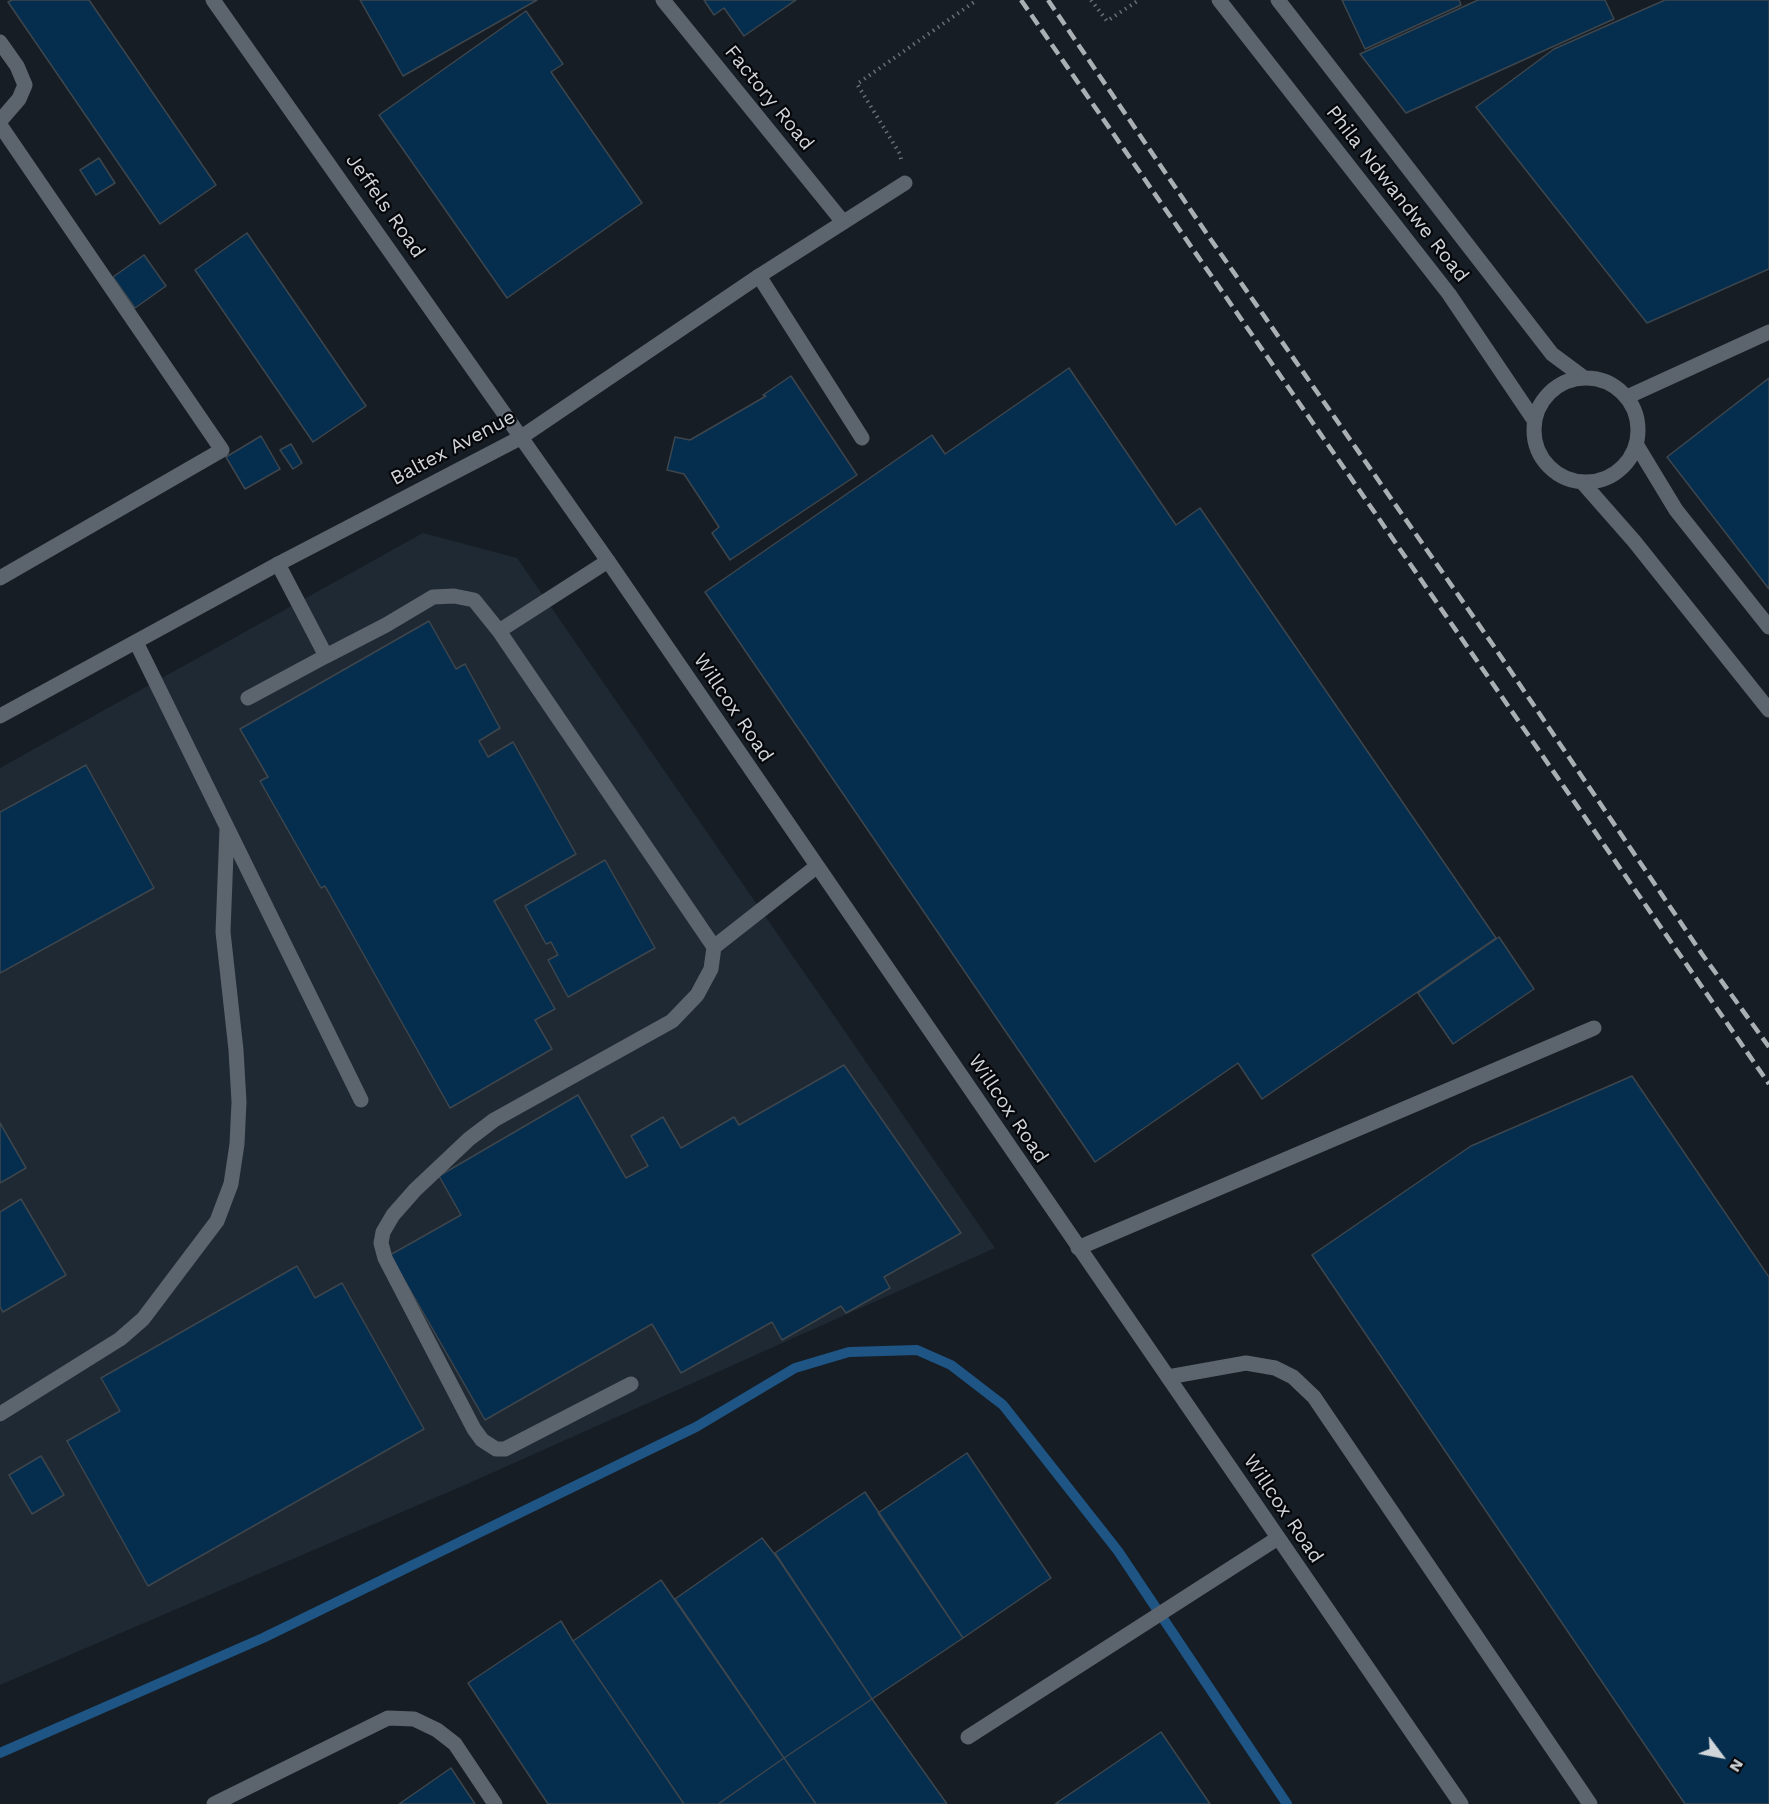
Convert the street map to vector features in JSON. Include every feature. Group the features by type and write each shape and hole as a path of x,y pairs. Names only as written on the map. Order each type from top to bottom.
{"street":[{"name":"Jeffels Road","path":"213,0 520,438"},
{"name":"Factory Road","path":"663,0 843,222"},
{"name":"Phila Ndwandwe Road","path":"1220,0 1449,294 1534,420"},
{"name":"Phila Ndwandwe Road","path":"1278,0 1552,354 1583,377"},
{"path":"0,42 17,66 25,85 19,99 0,123 222,450 0,578"},
{"name":"Baltex Avenue","path":"0,716 278,564 520,438 759,276 905,183"},
{"path":"759,276 862,438"},
{"path":"1627,397 1769,332"},
{"path":"1583,377 1600,379 1615,386 1627,397 1639,428 1636,444 1629,459 1617,472 1602,480 1583,483 1566,479 1551,469 1539,455 1533,437 1534,420 1541,402 1553,388 1567,380 1583,377"},
{"name":"Willcox Road","path":"520,438 608,561 1461,1804"},
{"path":"1636,444 1676,510 1769,627"},
{"path":"1583,483 1634,541 1769,710"},
{"path":"499,631 608,561"},
{"path":"278,564 326,656"},
{"path":"248,698 386,626 433,597 454,596 474,600 499,631 714,947 711,969 697,995 672,1021 494,1120 469,1139 430,1175 393,1215 383,1232 381,1243 385,1258 474,1429 482,1440 496,1449 505,1449 631,1384"},
{"path":"136,642 361,1100"},
{"path":"0,1414 120,1339 143,1319 217,1221 224,1203 231,1184 237,1144 239,1102 236,1050 223,932 227,828"},
{"path":"714,947 816,867"},
{"path":"1078,1248 1594,1028"},
{"path":"1168,1377 1246,1363 1275,1368 1293,1377 1314,1397 1590,1804"},
{"path":"968,1737 1278,1538"},
{"path":"214,1804 388,1718 414,1719 438,1730 455,1744 495,1804"}],"path":[{"path":"900,154 857,84 977,0"},
{"path":"1091,0 1107,21 1139,0"}],"shaded area":[{"path":"423,533 517,558 995,1248 467,1484 0,1685 0,768"}],"building":[{"path":"12,0 89,0 216,185 160,224 8,2"},
{"path":"360,0 537,0 403,76"},
{"path":"704,0 796,0 744,36 724,8 714,15"},
{"path":"1342,0 1459,0 1461,5 1365,49"},
{"path":"1478,0 1605,0 1614,19 1406,113 1360,54"},
{"path":"1665,0 1769,0 1769,269 1647,323 1476,107 1554,49"},
{"path":"526,11 563,64 551,72 642,203 507,298 379,115"},
{"path":"99,158 115,183 96,195 80,170"},
{"path":"247,233 366,406 313,442 195,270"},
{"path":"144,255 166,286 135,308 113,277"},
{"path":"1069,368 1176,525 1200,508 1496,938 1262,1099 1238,1063 1095,1162 705,592 932,435 945,454"},
{"path":"791,376 857,475 730,560 712,533 719,527 684,474 667,470 675,437 690,440 766,396 763,395"},
{"path":"1769,378 1769,589 1667,457"},
{"path":"261,436 280,469 245,489 226,457"},
{"path":"291,444 302,463 293,469 280,450"},
{"path":"429,621 456,669 465,664 500,728 479,741 488,757 513,742 576,854 494,901 555,1009 535,1020 552,1049 450,1108 325,886 321,888 260,781 268,777 240,729"},
{"path":"86,765 154,888 0,973 0,812"},
{"path":"605,860 655,948 568,997 548,960 558,955 551,942 546,944 525,906"},
{"path":"1499,937 1534,989 1453,1044 1418,993"},
{"path":"844,1065 961,1233 884,1277 890,1288 846,1313 841,1306 782,1340 772,1322 681,1373 652,1324 485,1420 390,1255 461,1215 439,1176 578,1095 626,1178 648,1166 631,1136 663,1117 681,1148 734,1117 739,1125"},
{"path":"1632,1076 1769,1277 1769,1804 1685,1804 1312,1255 1471,1146"},
{"path":"0,1123 26,1168 0,1183"},
{"path":"21,1199 66,1275 3,1312 0,1307 0,1212"},
{"path":"297,1266 315,1298 342,1283 424,1429 148,1586 67,1441 120,1411 101,1378"},
{"path":"967,1453 1051,1578 963,1638 878,1513"},
{"path":"41,1456 64,1495 32,1514 9,1475"},
{"path":"865,1492 963,1638 872,1699 775,1553"},
{"path":"762,1538 872,1699 784,1758 675,1599"},
{"path":"661,1580 784,1758 718,1804 684,1804 573,1641"},
{"path":"561,1621 684,1804 548,1804 468,1683"},
{"path":"872,1699 947,1804 816,1804 784,1758"},
{"path":"1161,1732 1210,1804 1055,1804"},
{"path":"784,1758 816,1804 718,1804"},
{"path":"451,1768 475,1804 399,1804"}],"waterway":[{"path":"0,1753 263,1638 696,1427 795,1368 849,1352 917,1350 951,1365 1003,1405 1118,1551 1287,1804"}],"railway":[{"path":"1021,0 1769,1084"},
{"path":"1048,0 1207,234 1493,645 1702,954 1769,1047"}]}
